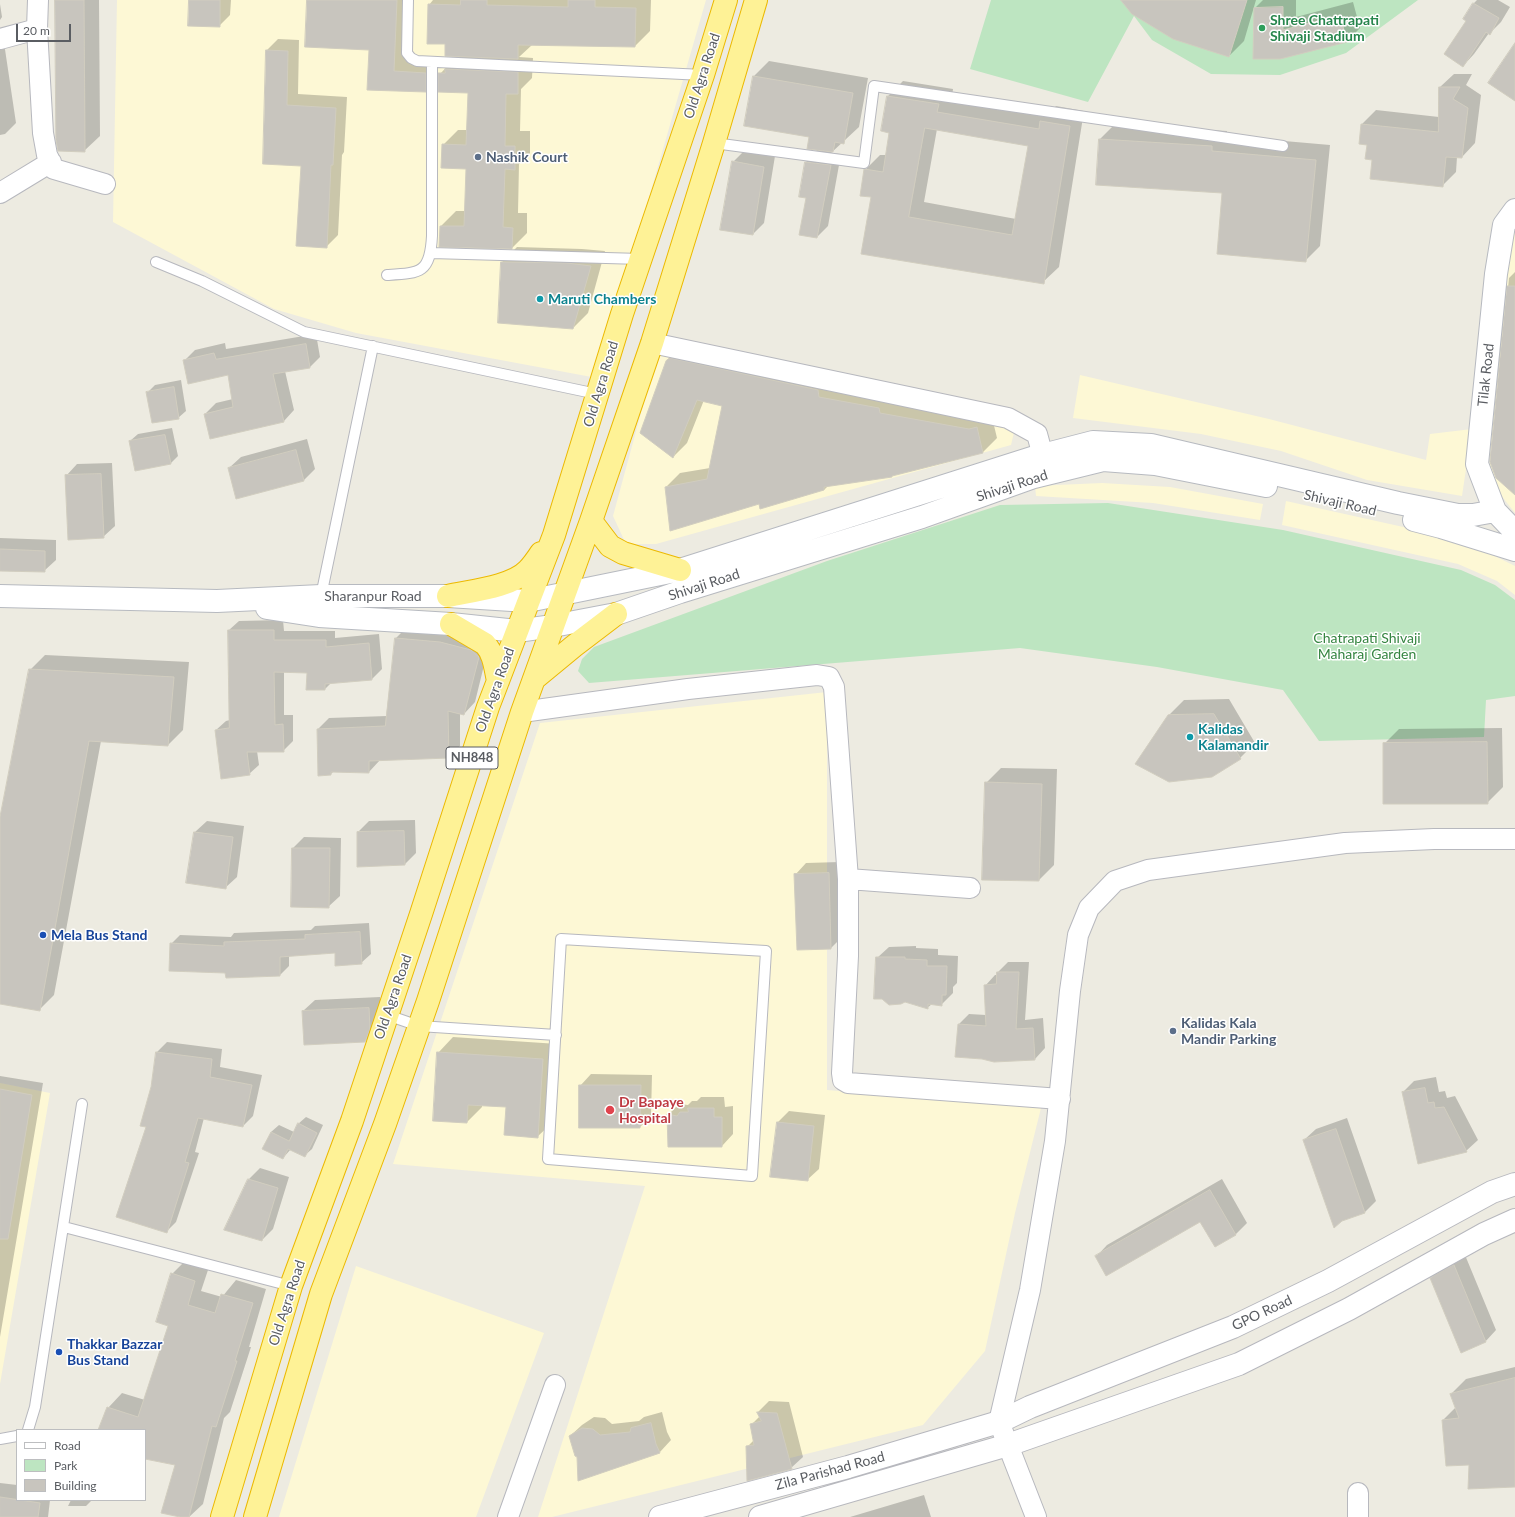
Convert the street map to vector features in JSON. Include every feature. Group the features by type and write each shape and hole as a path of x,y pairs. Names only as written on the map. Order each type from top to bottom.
{"highway":[{"name":"Old Agra Road","path":"222,1517 291,1286 352,1121 488,707 554,534 597,394 703,75 726,0"},
{"name":"Old Agra Road","path":"255,1517 320,1294 385,1124 419,1026 522,712 591,521 652,343 714,143 756,0"},
{"path":"591,521 610,546 623,553 680,570"},
{"path":"448,596 507,583 519,577 528,571 554,534"},
{"path":"534,680 574,646 616,614"},
{"path":"451,624 485,644 492,654 498,681"}],"main road":[{"name":"Tilak Road","path":"1515,210 1504,225 1496,274 1477,464 1495,510 1515,532"},
{"name":"Shivaji Road","path":"528,601 564,595 680,570 1045,464 1093,442 1151,445 1398,503 1458,514 1473,515 1495,510"},
{"name":"Shivaji Road","path":"517,631 616,614 687,590 922,517 1034,477 1045,464 1103,460 1155,464 1273,488 1441,527 1515,550"},
{"name":"Sharanpur Road","path":"0,596 217,601 322,596 448,596 528,601"},
{"name":"Sharanpur Road","path":"217,601 319,616 451,624 517,631"},
{"name":"GPO Road","path":"999,1422 1030,1408 1233,1327 1328,1281 1492,1192 1515,1184"},
{"path":"1008,1445 1239,1364 1349,1309 1484,1234 1515,1220"},
{"path":"1328,1281 1349,1309"},
{"name":"Zila Parishad Road","path":"660,1517 848,1467 999,1422"},
{"name":"Zila Parishad Road","path":"760,1517 1008,1445"}],"street":[{"path":"38,0 37,29 43,133 47,155 54,169 105,184"},
{"path":"0,39 37,29"},
{"path":"0,194 51,162"},
{"path":"652,343 1008,418 1037,434 1045,464"},
{"path":"522,712 688,689 816,675 829,677 834,687 848,879 848,956 842,1073 843,1080 848,1083 1060,1099"},
{"path":"1036,1517 999,1422 1030,1290 1055,1141 1070,991 1078,935 1089,908 1115,881 1148,870 1345,844 1434,839 1515,838"},
{"path":"848,879 970,888"},
{"path":"508,1517 555,1385"},
{"path":"1358,1493 1358,1517"}],"lane":[{"path":"408,0 407,53 411,58 417,61 703,75"},
{"path":"387,275 412,273 425,266 431,253 432,62"},
{"path":"714,143 864,163 874,86 1283,146"},
{"path":"431,253 641,260"},
{"path":"156,262 202,281 304,332 597,394"},
{"path":"322,596 372,346"},
{"path":"561,939 766,951 752,1176 548,1159 556,1035 561,939"},
{"path":"387,1015 419,1026 556,1035"},
{"path":"28,1429 35,1407 82,1104"},
{"path":"64,1227 291,1286"},
{"path":"0,1439 16,1436"}],"shaded area":[{"path":"117,0 706,0 597,378 356,333 274,309 113,222"},
{"path":"1515,217 1515,513 1489,480 1500,269"},
{"path":"657,354 1016,424 1011,445 656,544 626,544 613,516"},
{"path":"1080,375 1269,419 1426,460 1430,434 1472,429 1462,496 1367,480 1281,451 1201,434 1073,418"},
{"path":"1102,483 1170,487 1263,504 1260,520 1153,503 1036,496 1035,486"},
{"path":"1286,501 1462,540 1515,566 1515,595 1497,581 1458,564 1282,525"},
{"path":"827,692 827,1090 1041,1108 1015,1213 985,1351 923,1425 552,1517 538,1517 645,1186 393,1164 540,723"},
{"path":"0,1083 50,1093 0,1384"},
{"path":"356,1266 544,1333 476,1517 279,1517"}],"green space":[{"path":"991,0 1418,0 1346,53 1280,75 1211,74 1152,40 1134,16 1088,102 970,69"},
{"name":"Chatrapati Shivaji Maharaj Garden","path":"1108,503 1283,530 1461,570 1495,585 1515,600 1515,696 1486,700 1484,737 1319,741 1283,690 1157,667 1020,648 589,683 578,671 582,659 594,647 827,561 1000,505"}],"building":[{"path":"55,0 84,0 85,152 58,151 56,140"},
{"path":"189,0 220,0 220,27 188,26"},
{"path":"307,0 397,0 394,71 426,73 426,92 367,90 369,50 305,47"},
{"path":"461,0 487,0 487,5 568,7 568,0 595,0 595,7 636,8 635,47 518,45 518,59 445,56 445,44 427,44 428,4 460,5"},
{"path":"1121,0 1247,0 1229,57 1173,39 1132,14"},
{"path":"1473,3 1499,18 1490,35 1486,32 1463,67 1444,54 1466,21 1463,19"},
{"path":"1283,7 1283,30 1340,15 1347,42 1280,59 1253,59 1254,8"},
{"path":"1515,43 1515,101 1488,83"},
{"path":"266,50 288,51 287,105 336,108 333,165 331,165 327,248 296,246 301,166 263,164"},
{"name":"Nashik Court","path":"445,69 518,72 518,94 506,94 505,146 515,146 515,170 505,169 503,227 513,228 512,249 439,247 440,226 464,226 466,169 441,168 442,144 466,145 468,93 438,92 438,73 445,73"},
{"path":"753,76 853,93 844,144 835,142 833,152 807,149 809,137 744,126"},
{"path":"1439,87 1460,87 1453,99 1468,108 1462,158 1446,157 1443,187 1370,179 1372,160 1365,159 1367,145 1359,144 1361,124 1438,132"},
{"path":"887,96 939,104 937,112 1039,129 1040,121 1070,126 1044,284 861,254 871,197 860,196 864,169 883,172 889,133 881,131","holes":["925,128 1028,146 1012,235 909,217"]},
{"path":"1099,139 1212,146 1212,151 1316,160 1306,262 1217,254 1222,193 1096,185"},
{"path":"732,161 764,167 753,235 720,230"},
{"path":"805,162 831,165 817,238 799,235 806,198 799,197"},
{"name":"Maruti Chambers","path":"501,262 567,263 591,266 573,329 498,323"},
{"path":"1507,286 1515,286 1515,495 1496,478 1490,462"},
{"path":"306,344 310,368 273,374 284,422 210,439 204,414 233,407 228,375 188,384 183,360 214,353 216,359"},
{"path":"670,358 818,390 819,397 879,408 880,413 969,429 977,427 983,453 892,477 824,487 824,490 760,509 759,504 670,531 665,487 707,479 722,406 697,400 673,458 640,433 666,361"},
{"path":"174,387 179,419 152,423 146,392"},
{"path":"165,435 171,464 135,471 129,441"},
{"path":"296,450 304,481 236,499 228,468"},
{"path":"101,474 104,538 68,540 65,475"},
{"path":"0,549 45,551 45,572 0,571"},
{"path":"228,630 274,630 274,640 326,640 326,647 369,643 372,680 325,684 325,690 306,690 307,673 274,672 275,725 283,724 284,752 247,752 250,775 221,779 215,730 229,728"},
{"path":"395,638 440,642 471,650 479,657 464,715 448,711 449,758 369,761 369,773 331,772 331,775 318,776 317,729 385,726"},
{"path":"29,669 174,677 168,746 89,741 40,1011 0,1004 0,817"},
{"name":"Kalidas Kalamandir","path":"1214,714 1241,759 1212,777 1169,782 1135,764 1168,715"},
{"path":"1487,742 1488,804 1383,804 1383,743"},
{"path":"985,782 1042,784 1039,881 982,880"},
{"path":"404,831 405,865 357,867 357,832"},
{"path":"194,832 233,837 226,889 186,883"},
{"path":"292,848 330,848 329,908 291,907"},
{"path":"829,873 831,949 797,950 794,874"},
{"path":"360,932 362,964 335,966 335,953 280,957 280,976 226,978 225,973 169,971 170,943 224,946 224,942 305,939 305,935"},
{"path":"876,957 905,957 905,959 927,960 927,966 947,966 946,995 942,995 942,1006 928,1004 928,1009 905,1002 901,1004 889,1005 882,999 874,999"},
{"path":"997,972 1019,972 1016,1029 1033,1028 1035,1060 994,1062 982,1059 955,1057 958,1024 986,1026 984,985 996,984"},
{"path":"369,1008 370,1029 365,1042 304,1045 302,1011"},
{"path":"156,1052 212,1059 210,1077 252,1085 243,1127 198,1118 185,1162 189,1163 167,1233 116,1217 146,1127 140,1126 151,1087"},
{"path":"437,1052 543,1059 538,1138 504,1135 506,1107 468,1105 467,1123 433,1121"},
{"path":"579,1085 641,1085 640,1128 579,1128"},
{"path":"1425,1088 1428,1103 1434,1102 1435,1108 1444,1107 1467,1152 1418,1164 1402,1092"},
{"path":"0,1089 32,1095 8,1239 0,1239"},
{"path":"688,1108 714,1108 714,1117 722,1117 722,1147 668,1147 667,1114 677,1116 680,1112 688,1112"},
{"path":"777,1122 814,1126 808,1181 770,1177"},
{"path":"298,1123 317,1133 305,1157 288,1149 283,1159 262,1149 271,1132 289,1141"},
{"path":"1336,1129 1365,1213 1342,1221 1334,1228 1303,1140"},
{"path":"248,1179 278,1188 262,1241 224,1230"},
{"path":"1210,1190 1236,1235 1215,1247 1200,1222 1106,1276 1095,1256"},
{"path":"1454,1265 1486,1342 1461,1353 1430,1278"},
{"path":"171,1273 195,1281 188,1305 215,1313 221,1294 253,1303 235,1361 237,1361 216,1427 212,1426 189,1517 180,1517 161,1513 175,1465 146,1459 146,1429 98,1429 107,1407 138,1417 168,1326 156,1322"},
{"path":"1515,1378 1515,1487 1468,1489 1469,1465 1446,1466 1442,1420 1459,1418 1450,1394"},
{"path":"757,1412 777,1413 792,1469 747,1481 746,1446 754,1445 750,1424 761,1421"},
{"path":"651,1423 656,1444 660,1453 578,1481 577,1457 575,1456 569,1436 582,1428 593,1429 600,1435 630,1432 631,1428"},
{"path":"0,1497 16,1499 16,1501 40,1503 38,1517 0,1517"}],"place":[{"name":"Shree Chattrapati Shivaji Stadium","path":"1262,28"},
{"name":"Nashik Court","path":"478,157"},
{"name":"Maruti Chambers","path":"540,299"},
{"name":"Kalidas Kalamandir","path":"1190,737"},
{"name":"Mela Bus Stand","path":"43,935"},
{"name":"Kalidas Kala Mandir Parking","path":"1173,1031"},
{"name":"Dr Bapaye Hospital","path":"610,1110"},
{"name":"Thakkar Bazzar Bus Stand","path":"59,1352"}]}
